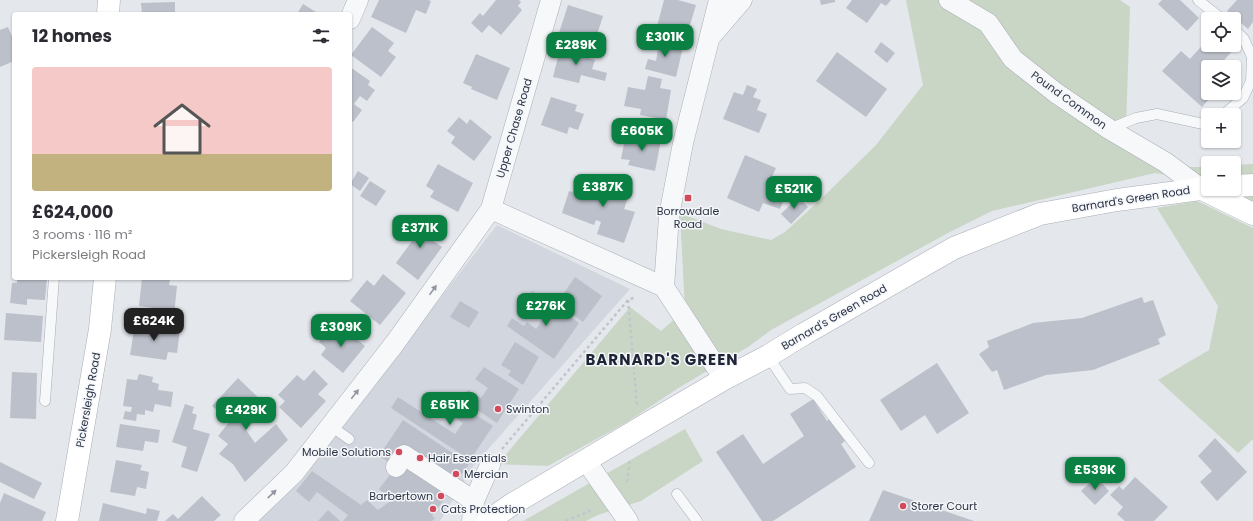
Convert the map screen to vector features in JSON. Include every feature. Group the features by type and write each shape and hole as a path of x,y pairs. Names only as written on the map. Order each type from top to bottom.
{"main road":[{"path":"108,12 109,0"},
{"path":"1241,186 1253,185"},
{"name":"Barnard's Green Road","path":"488,521 511,505 652,421 724,379 768,356 954,248 1040,214 1117,200 1201,188"},
{"path":"1219,196 1253,214"},
{"name":"Pickersleigh Road","path":"67,521 100,329 105,280"}],"street":[{"path":"352,14 358,0"},
{"name":"Upper Chase Road","path":"244,521 294,473 394,343 491,209 551,0"},
{"path":"664,287 669,216 683,143 719,0"},
{"path":"708,40 742,0"},
{"name":"Pound Common","path":"949,0 988,24 1013,58 1056,93 1109,129 1165,162 1201,186"},
{"path":"977,0 988,24"},
{"path":"491,209 664,287 724,379"},
{"path":"396,467 404,455 474,502"},
{"path":"586,461 628,521"},
{"path":"472,521 474,502 490,465"}],"lane":[{"path":"1198,0 1213,12"},
{"path":"1231,108 1243,98 1251,80 1252,57 1244,39 1241,36"},
{"path":"1109,129 1136,118 1157,114 1201,123"},
{"path":"45,401 54,280"},
{"path":"768,356 790,389 805,388 817,396 869,463"},
{"path":"331,426 349,439"},
{"path":"677,494 697,521"}],"path":[{"path":"490,465 628,300 664,287"},
{"path":"566,521 614,500"}],"shaded area":[{"path":"497,225 630,289 474,465 440,521 259,521 290,491"}],"green space":[{"path":"906,0 1120,0 1130,7 1126,129 1189,167 1201,167 1201,181 1155,173 992,211 948,233 771,330 748,347 680,387 627,422 548,466 498,464 630,307 661,331 685,310 680,213 721,229 771,240 785,232 876,145 923,85"},
{"path":"1253,164 1253,202 1241,196 1241,165"},
{"path":"1197,201 1253,228 1253,439 1238,453 1158,380 1209,350 1218,306 1157,208"},
{"path":"685,429 703,461 641,501 598,515 586,521 523,521"}],"building":[{"path":"379,0 431,1 426,14 416,10 406,33 371,17"},
{"path":"496,0 519,0 521,2 518,6 522,10 501,35 489,25 482,33 471,23 480,13 483,16"},
{"path":"664,0 678,0 696,5 687,35 683,34 682,40 663,35 665,28 657,26"},
{"path":"820,0 835,0 835,2 821,5"},
{"path":"852,0 891,0 886,6 881,3 867,23 846,8"},
{"path":"1162,0 1180,0 1199,18 1187,31 1158,4"},
{"path":"1237,0 1253,0 1253,22 1248,29 1241,23 1241,12 1227,11"},
{"path":"175,2 175,12 142,12 141,3"},
{"path":"303,4 316,12 298,12"},
{"path":"568,5 603,16 594,44 559,33"},
{"path":"8,27 12,36 12,62 0,67 0,30"},
{"path":"372,27 394,43 388,51 396,57 381,77 352,56"},
{"path":"652,39 683,47 676,77 645,69 648,59 656,61 658,49 650,47"},
{"path":"881,42 895,53 887,63 874,52"},
{"path":"561,45 586,52 585,57 595,60 592,69 607,73 605,81 581,75 579,83 553,77"},
{"path":"1201,47 1201,52 1231,52 1224,60 1201,60 1201,100 1208,100 1202,107 1162,71 1181,51 1190,59"},
{"path":"837,52 887,89 866,117 816,81"},
{"path":"476,54 510,68 497,100 471,89 472,87 463,83"},
{"path":"352,68 370,81 368,85 375,90 367,101 360,96 354,104 362,110 353,122"},
{"path":"648,76 662,79 660,88 671,90 666,120 640,115 641,109 624,106 628,87 645,90"},
{"path":"747,85 757,89 753,97 761,100 757,110 767,114 759,133 723,119 734,92 743,95"},
{"path":"551,97 577,105 575,111 584,114 578,130 569,127 567,134 541,125"},
{"path":"459,117 467,124 470,119 492,137 474,161 451,143 455,137 447,131"},
{"path":"636,135 661,140 655,171 628,165 630,160 621,159 625,139 635,141"},
{"path":"745,155 776,168 770,181 788,189 780,209 763,203 759,212 727,198"},
{"path":"438,164 473,183 458,212 430,197 434,191 426,186"},
{"path":"358,171 369,178 360,191 352,185 352,181"},
{"path":"597,174 632,186 624,209 635,212 624,243 597,234 601,222 596,220 594,225 562,213 569,191 589,198"},
{"path":"370,181 386,191 376,206 360,196"},
{"path":"798,197 808,207 791,224 781,214"},
{"path":"416,215 438,231 432,240 442,247 418,280 396,263 418,233 408,226"},
{"path":"383,274 406,293 380,325 350,301 367,280 374,286"},
{"path":"575,277 602,296 583,322 557,303"},
{"path":"17,280 47,280 45,300 27,299 27,305 10,303 12,283 17,283"},
{"path":"142,280 170,280 169,285 177,286 174,315 161,314 161,309 139,306"},
{"path":"532,291 579,323 554,359 507,326 512,318 524,326 527,322 536,329 543,319 536,313 539,309 526,299"},
{"path":"1142,297 1144,303 1153,300 1166,335 1158,339 1160,344 1093,370 1046,375 1004,390 997,370 992,372 979,354 989,347 987,341 1033,323 1082,318"},
{"path":"460,301 479,312 469,328 450,317"},
{"path":"6,313 43,316 41,342 4,340"},
{"path":"135,324 180,330 177,353 168,352 166,360 130,355"},
{"path":"342,327 365,346 343,373 321,355 326,348 319,342 331,328 337,333"},
{"path":"515,342 539,357 523,385 508,375 511,371 501,365"},
{"path":"937,363 969,413 937,434 925,415 901,431 880,400"},
{"path":"484,367 519,389 497,423 462,400 468,390 481,398 488,388 475,379"},
{"path":"314,370 328,384 318,394 326,401 301,428 279,407 285,401 278,395 297,375 304,381"},
{"path":"12,372 37,373 36,419 10,418"},
{"path":"139,374 153,377 152,382 159,384 158,390 173,392 171,407 155,404 153,412 145,410 145,415 137,414 136,421 123,419 125,411 131,412 132,407 123,406 127,379 137,380"},
{"path":"238,378 267,406 246,430 255,443 276,424 288,440 245,482 233,464 219,454 228,444 218,436 230,421 212,406"},
{"path":"442,393 493,426 470,460 391,408 398,397 455,434 463,423 451,415 454,410 438,400"},
{"path":"813,399 827,421 831,418 845,441 841,444 856,467 773,521 762,521 716,452 743,434 763,464 804,436 790,414"},
{"path":"185,404 194,407 192,413 197,415 193,429 210,434 197,472 181,467 187,447 172,442"},
{"path":"403,420 469,464 432,516 435,518 432,521 343,521 348,515 317,492 309,502 296,491 312,471 361,505 367,500 378,510 392,500 379,489 396,467 379,456"},
{"path":"120,424 160,430 158,443 145,441 143,451 116,447"},
{"path":"1215,438 1247,472 1217,501 1200,482 1212,471 1198,456"},
{"path":"116,460 142,465 140,470 149,472 146,489 137,487 135,496 110,492"},
{"path":"0,462 42,483 34,499 0,482"},
{"path":"1096,477 1109,491 1095,505 1081,491"},
{"path":"1135,477 1168,507 1154,521 1125,521 1117,514 1123,507 1110,495 1119,486 1123,490"},
{"name":"Storer Court","path":"883,490 974,521 869,521"},
{"path":"4,493 46,512 42,521 0,521 0,503"},
{"path":"202,496 221,515 214,521 165,521 173,514 178,519"},
{"path":"103,503 146,514 147,508 160,511 157,521 99,521"},
{"path":"328,510 340,521 318,521"}],"place":[{"name":"Borrowdale Road","path":"688,198"},
{"name":"Swinton","path":"498,409"},
{"name":"Mobile Solutions","path":"399,452"},
{"name":"Hair Essentials","path":"420,458"},
{"name":"Mercian","path":"456,474"},
{"name":"Barbertown","path":"441,496"},
{"name":"Storer Court","path":"903,506"},
{"name":"Cats Protection","path":"433,509"}],"district":[{"name":"BARNARD'S GREEN","path":"662,360"}]}
